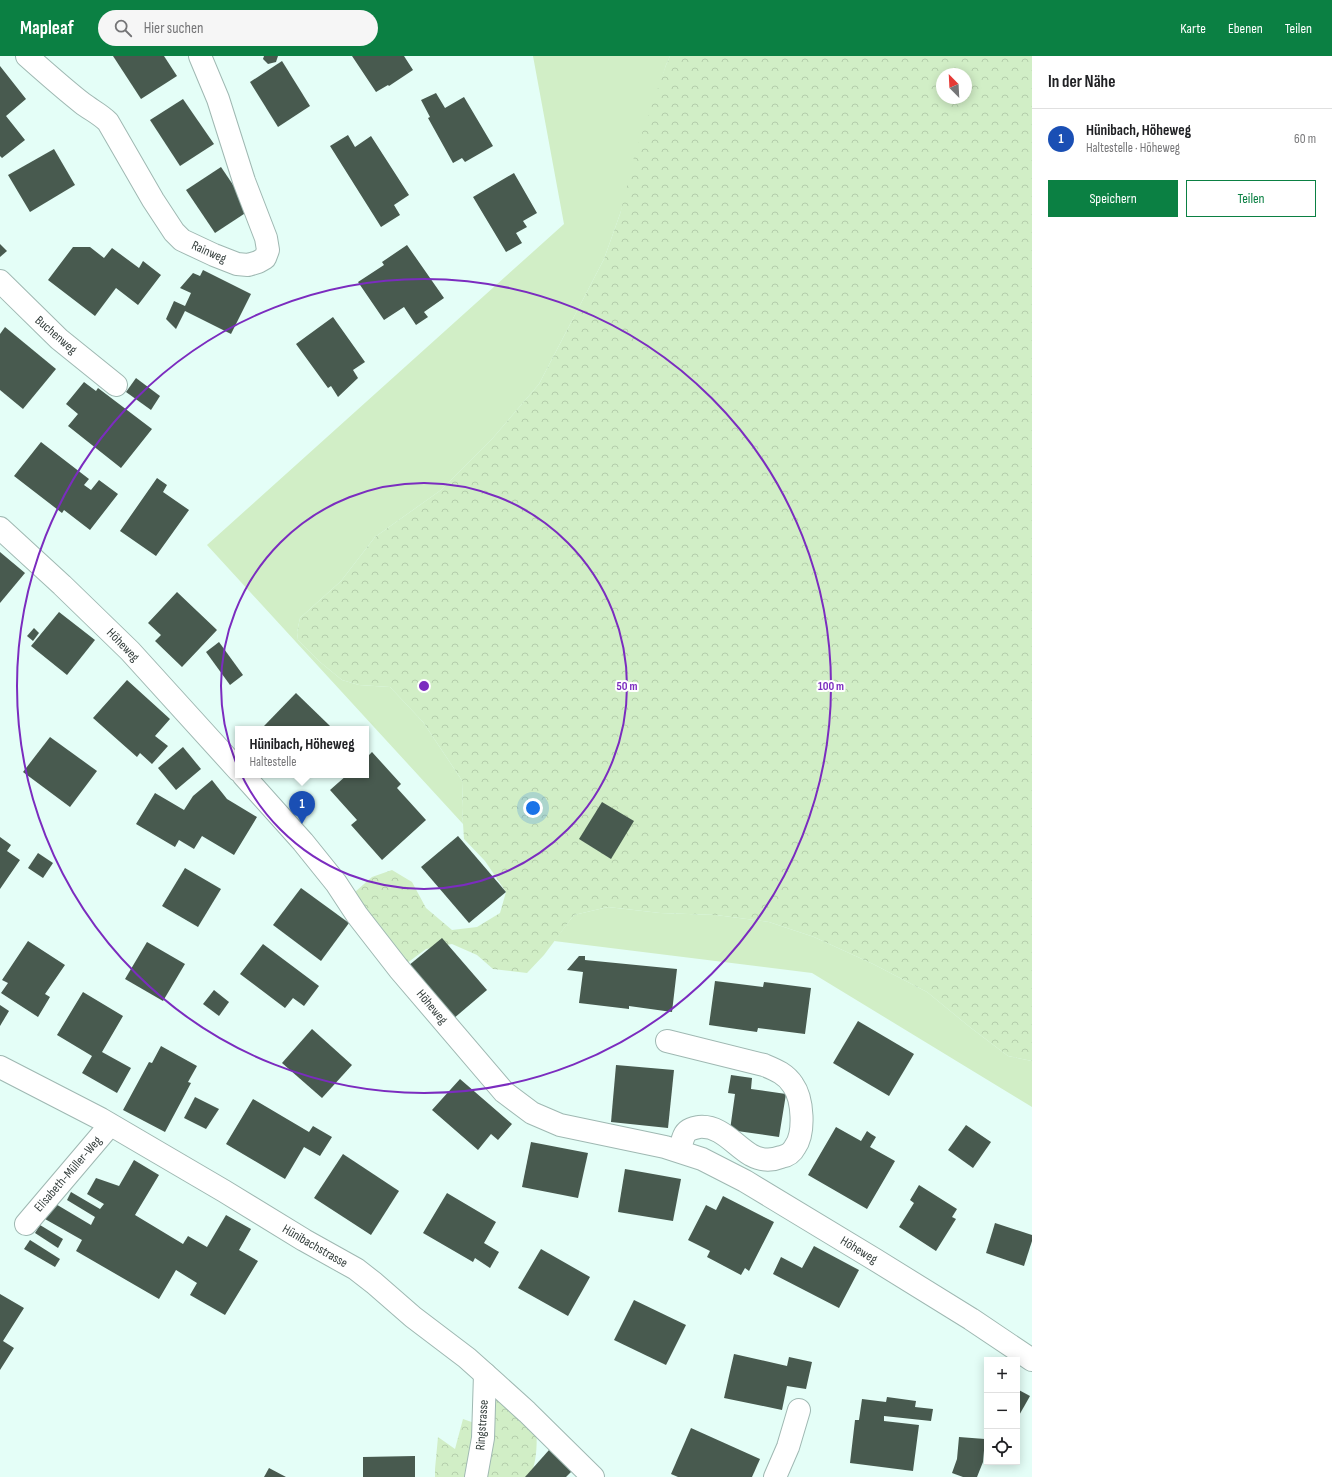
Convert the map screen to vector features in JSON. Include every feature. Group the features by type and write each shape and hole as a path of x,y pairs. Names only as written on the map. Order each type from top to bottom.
{"street":[{"name":"Rainweg","path":"27,56 56,83 100,114 108,122 153,200 174,232 182,240 236,264 248,265 265,258 268,250 266,238 244,181 218,99 200,56"},
{"name":"Buchenweg","path":"0,282 59,339 116,385"},
{"name":"Höheweg","path":"0,528 68,590 130,650 235,767"},
{"name":"Höheweg","path":"246,778 303,842 336,883 357,915 399,969 504,1092 532,1113 560,1125 680,1151 702,1159 745,1181 965,1315 1032,1360"},
{"path":"667,1042 764,1065 778,1070 793,1085 800,1103 800,1136 796,1147 790,1154 768,1159 752,1156 727,1136 714,1129 703,1127 694,1128 684,1135 680,1151"},
{"name":"Hünibachstrasse","path":"0,1067 110,1125 224,1191 304,1240 352,1266 374,1283 412,1317 467,1358 527,1412 593,1477"},
{"name":"Elisabeth-Müller-Weg","path":"26,1224 110,1125"},
{"name":"Ringstrasse","path":"476,1477 483,1438 485,1374"},
{"path":"775,1477 788,1448 799,1410"}],"green space":[{"path":"533,56 670,56 620,214 604,259 539,384 492,439 441,490 375,537 341,581 300,618 297,632 298,640 320,662 342,680 359,685 390,687 423,722 463,782 463,824 207,545 564,224"},
{"path":"670,56 1032,56 1032,1061 1008,1056 927,992 873,964 814,937 769,922 716,915 660,913 608,907 574,915 544,955 527,973 493,969 477,955 452,944 426,949 399,969 347,899 372,877 392,870 412,882 426,908 452,930 477,927 500,913 506,892 485,861 464,839 462,808 463,782 423,722 390,687 359,685 342,680 320,662 298,640 297,632 300,618 341,581 375,537 441,490 492,439 539,384 604,259 620,214 635,153"},
{"path":"608,907 660,913 716,915 769,922 814,937 873,964 927,992 1008,1056 1032,1061 1032,1107 812,973 554,941 574,915"},
{"path":"485,1374 536,1421 536,1456 530,1477 435,1477 438,1437 455,1449 463,1419 483,1426"}],"building":[{"path":"113,56 164,56 177,76 141,99"},
{"path":"264,56 278,56 276,62 268,64 263,59"},
{"path":"352,56 404,56 413,70 389,86 388,85 376,92"},
{"path":"282,61 310,106 278,127 250,82"},
{"path":"0,66 26,99 6,116 25,140 2,158 0,156"},
{"path":"436,93 445,108 464,97 493,146 465,162 462,158 453,163 428,118 430,117 421,100"},
{"path":"183,99 214,144 180,166 150,120"},
{"path":"348,135 355,147 371,136 409,195 394,205 400,215 381,227 330,146"},
{"path":"54,149 75,185 30,212 8,175"},
{"path":"221,167 250,210 215,233 186,190"},
{"path":"514,173 537,213 523,221 527,227 516,233 522,243 506,252 473,197"},
{"path":"0,244 7,251 0,257"},
{"path":"407,245 444,298 424,312 428,317 416,325 404,307 384,320 358,282 384,265 382,262"},
{"path":"73,247 90,247 104,258 112,248 139,268 143,261 161,275 138,305 116,288 95,316 48,280"},
{"path":"203,270 251,294 231,334 185,311 176,329 166,319 174,301 185,306 191,293 180,288 193,273 200,276"},
{"path":"333,317 365,362 353,370 358,378 338,397 331,386 328,388 296,344"},
{"path":"5,327 56,369 23,409 0,390 0,334"},
{"path":"136,378 160,396 151,410 126,392"},
{"path":"84,382 96,391 98,388 152,429 121,468 68,426 78,414 66,404"},
{"path":"41,442 89,479 84,485 91,490 99,480 118,494 90,530 64,510 62,513 14,476"},
{"path":"157,478 167,485 163,492 189,510 156,556 120,531"},
{"path":"0,552 25,573 0,603"},
{"path":"177,592 217,630 182,667 155,641 161,635 148,623"},
{"path":"59,612 95,640 67,675 31,646"},
{"path":"34,628 39,633 33,641 27,636"},
{"path":"219,642 243,675 230,685 206,652"},
{"path":"127,680 170,719 155,736 168,746 152,764 140,753 137,757 93,718"},
{"path":"296,693 330,726 264,726"},
{"path":"50,737 97,771 70,807 23,772"},
{"path":"183,747 201,769 176,790 158,768"},
{"path":"372,752 401,784 397,788 426,820 382,860 351,825 357,820 330,790 344,778 369,778 369,755"},
{"path":"212,780 227,799 257,817 234,855 202,836 194,849 179,840 175,847 136,824 155,793 184,810 193,796"},
{"path":"602,802 634,821 611,859 579,839"},
{"path":"458,836 506,892 469,923 421,867"},
{"path":"0,837 11,845 7,851 20,860 0,889"},
{"path":"38,853 53,863 43,878 28,868"},
{"path":"185,868 221,889 198,927 162,906"},
{"path":"301,888 349,923 321,961 273,925"},
{"path":"442,938 487,990 453,1019 408,966"},
{"path":"28,941 65,965 45,994 50,997 38,1017 1,993 8,983 2,980"},
{"path":"147,942 185,964 163,1001 125,979"},
{"path":"263,944 319,986 304,1006 293,998 285,1008 240,974"},
{"path":"579,956 585,956 585,960 677,969 672,1012 629,1006 629,1009 579,1003 583,972 567,970"},
{"path":"715,981 763,987 764,982 811,988 805,1034 758,1028 757,1032 709,1025"},
{"path":"214,990 229,1002 219,1016 203,1004"},
{"path":"83,992 123,1016 102,1052 131,1068 117,1093 82,1073 92,1056 57,1035"},
{"path":"0,1005 9,1011 0,1026"},
{"path":"858,1021 914,1054 889,1096 833,1063"},
{"path":"312,1029 352,1065 322,1098 282,1063"},
{"path":"161,1046 197,1066 188,1082 191,1083 165,1132 123,1110 149,1062 152,1063"},
{"path":"616,1065 674,1070 668,1128 611,1122"},
{"path":"731,1075 752,1078 751,1089 786,1094 779,1137 730,1130 735,1094 728,1093"},
{"path":"460,1079 512,1124 498,1140 491,1134 478,1150 432,1110"},
{"path":"195,1097 219,1109 206,1129 184,1118"},
{"path":"253,1099 309,1132 313,1126 332,1137 320,1156 304,1147 285,1179 226,1144"},
{"path":"966,1125 991,1142 973,1168 948,1150"},
{"path":"836,1127 861,1141 867,1131 876,1137 870,1147 895,1161 867,1209 808,1175"},
{"path":"531,1142 588,1153 578,1198 522,1187"},
{"path":"343,1154 399,1191 371,1235 314,1198"},
{"path":"134,1160 159,1175 135,1215 183,1244 188,1236 207,1247 226,1215 251,1229 239,1250 258,1261 225,1315 190,1295 197,1283 176,1270 159,1299 76,1251 82,1240 45,1219 54,1203 91,1225 95,1217 67,1200 71,1192 100,1209 104,1204 87,1194 96,1178 119,1186"},
{"path":"625,1169 681,1179 673,1221 618,1212"},
{"path":"919,1185 957,1209 952,1217 956,1219 936,1251 899,1227 914,1203 910,1200"},
{"path":"447,1193 496,1222 484,1243 499,1252 490,1268 475,1258 473,1262 423,1233"},
{"path":"723,1196 774,1222 749,1271 745,1268 741,1275 707,1257 710,1251 688,1240 706,1205 716,1210"},
{"path":"995,1223 1032,1235 1032,1241 1024,1266 986,1253"},
{"path":"40,1225 63,1239 58,1248 35,1233"},
{"path":"30,1240 60,1259 55,1267 24,1249"},
{"path":"814,1246 859,1270 839,1308 773,1274 781,1257 802,1268"},
{"path":"541,1249 590,1277 568,1316 518,1288"},
{"path":"0,1294 24,1308 3,1341 14,1348 0,1370"},
{"path":"634,1300 686,1325 666,1365 614,1340"},
{"path":"734,1354 787,1366 789,1357 812,1362 806,1389 787,1386 782,1410 724,1398"},
{"path":"1020,1391 1030,1396 1020,1414"},
{"path":"887,1397 916,1401 915,1407 933,1409 931,1421 884,1416 884,1421 919,1425 913,1471 850,1463 855,1420 859,1420 862,1399 886,1402"},
{"path":"691,1428 760,1459 752,1477 678,1477 671,1474"},
{"path":"959,1437 984,1439 983,1462 977,1477 963,1477 952,1473 957,1459"},
{"path":"549,1450 572,1471 566,1477 525,1477"},
{"path":"415,1456 415,1477 363,1477 363,1457"},
{"path":"269,1468 286,1477 264,1477"}],"place":[{"name":"Hünibach, Höheweg","path":"302,824"}]}
